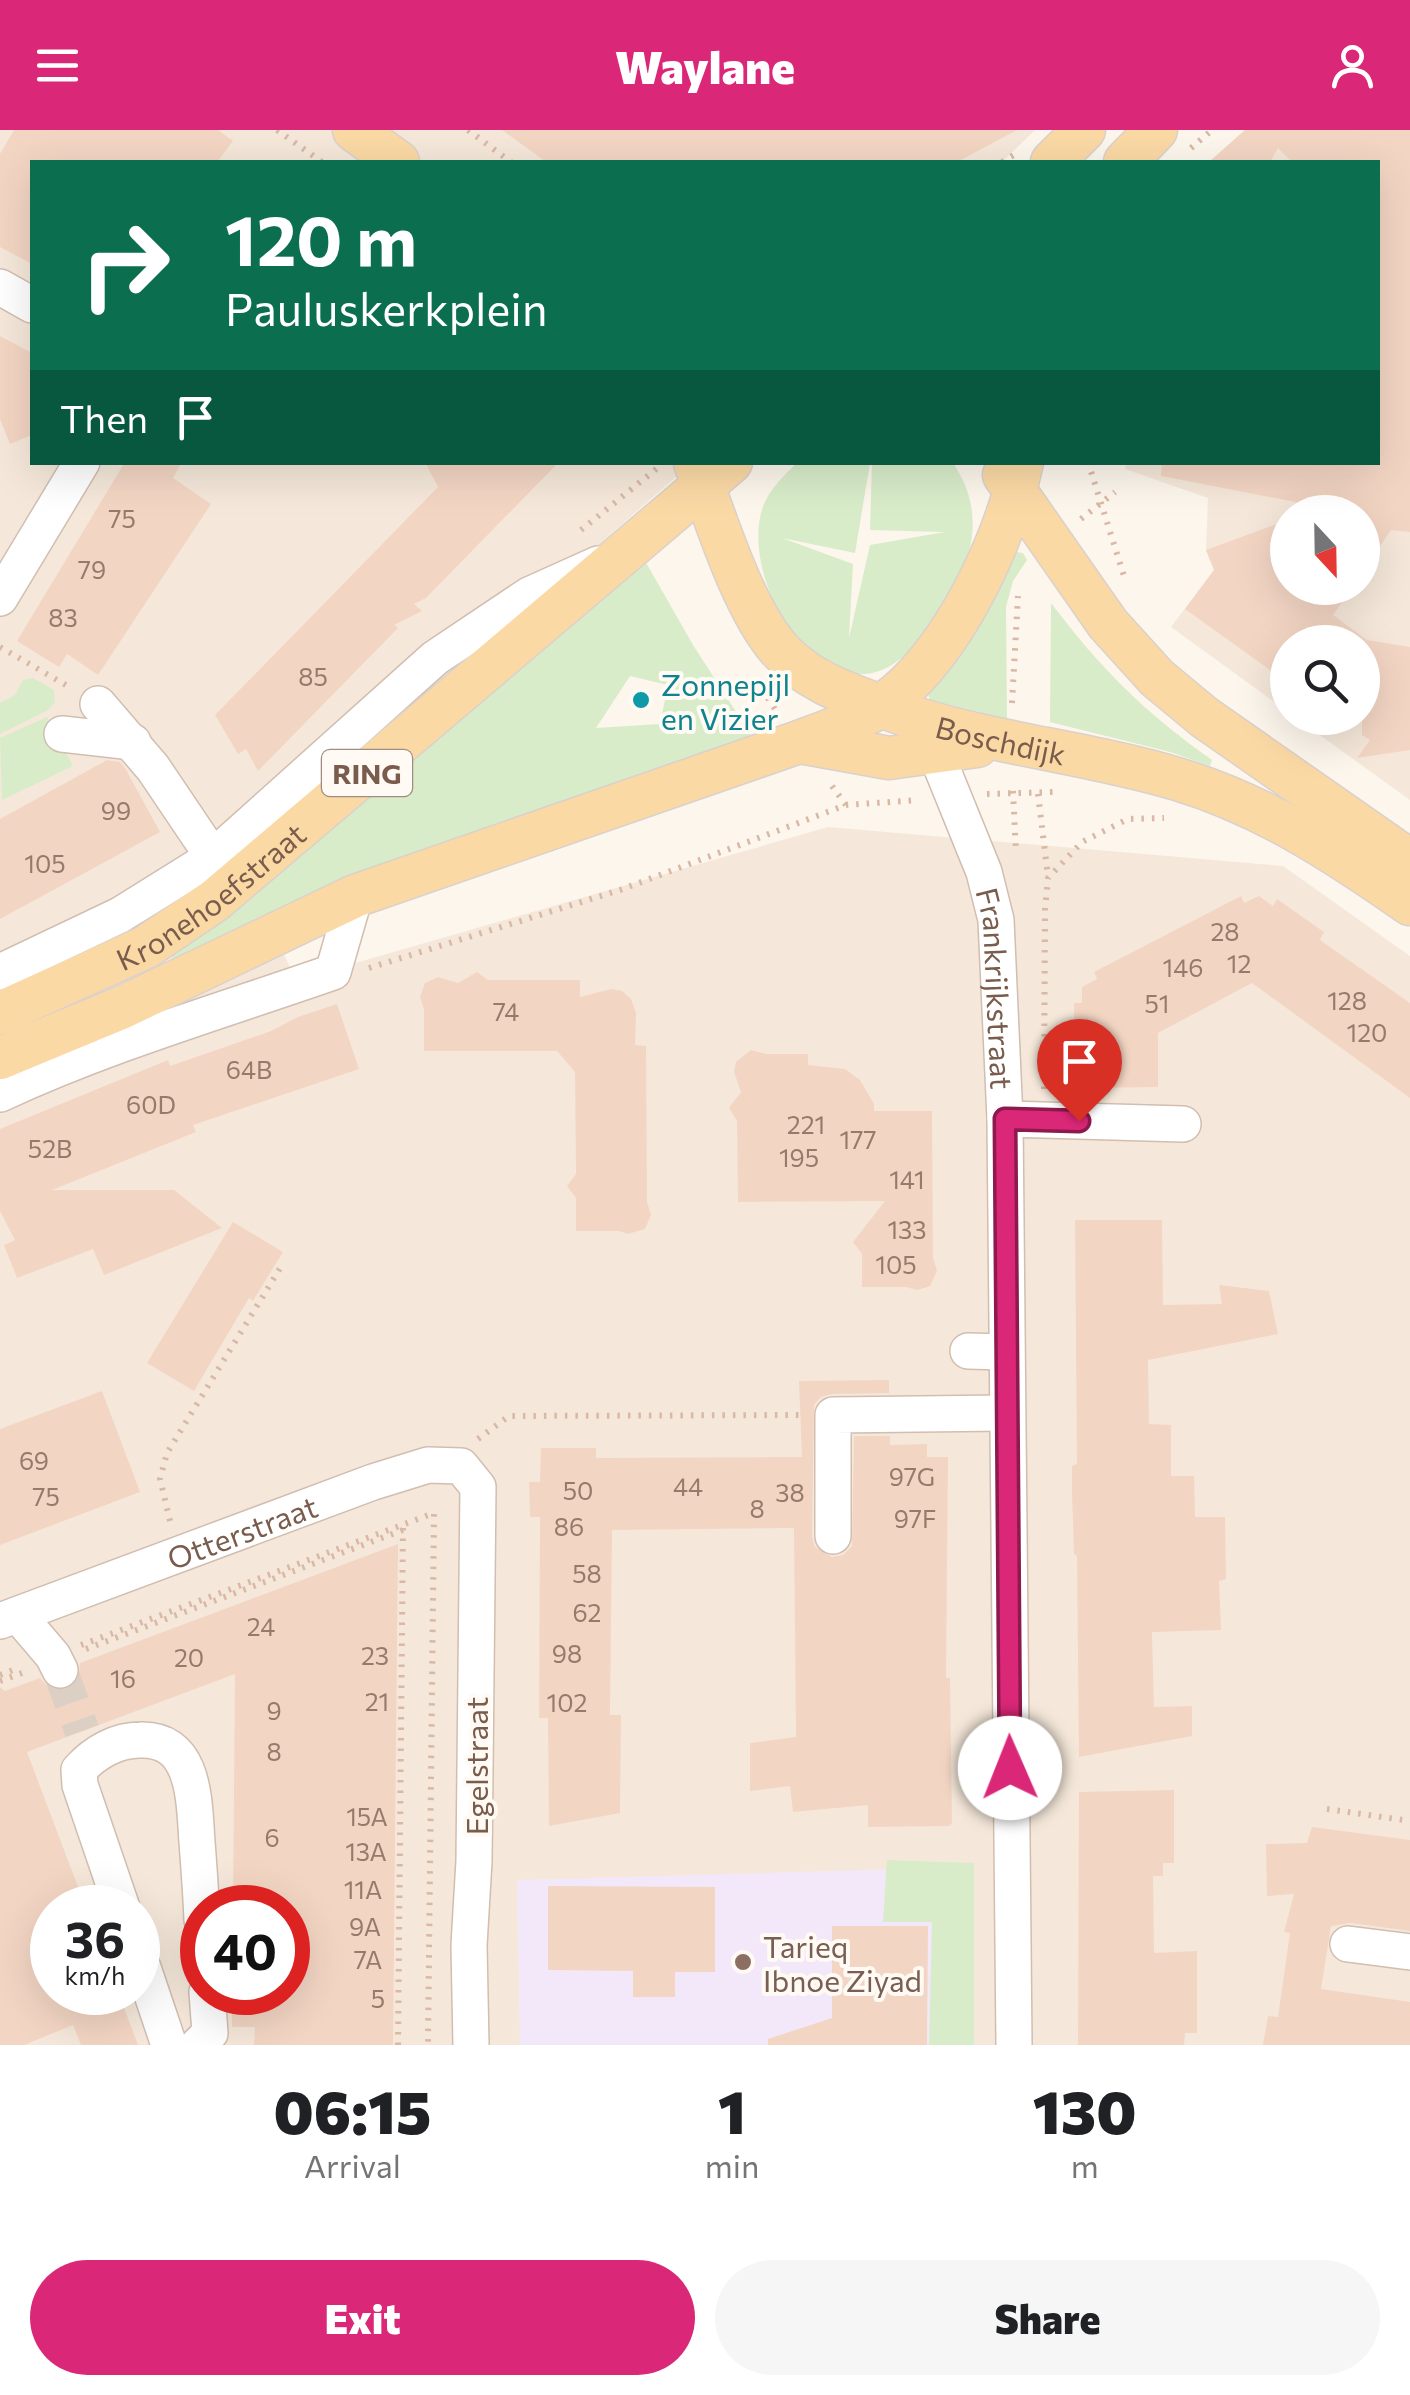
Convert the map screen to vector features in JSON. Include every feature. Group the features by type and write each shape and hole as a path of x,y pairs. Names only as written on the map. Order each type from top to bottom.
{"main road":[{"path":"354,130 395,160"},
{"path":"1054,160 1084,130"},
{"path":"1127,160 1156,130"},
{"name":"Kronehoefstraat","path":"0,1013 146,946 214,901 627,551 710,471"},
{"name":"Boschdijk","path":"710,471 759,623 782,652 821,683 880,706 929,737 1011,742 1100,758 1181,780 1255,808 1325,844 1410,904"},
{"path":"1011,472 1052,546 1108,624 1157,678 1204,718 1410,861"},
{"name":"Kronehoefstraat","path":"0,1058 139,1000 355,896 799,742 880,706 907,685 961,612 994,554 1011,472"},
{"name":"Boschdijk","path":"799,742 889,758 929,737"}],"street":[{"path":"0,287 30,304"},
{"path":"0,598 80,465"},
{"name":"Kronehoefstraat","path":"0,972 120,915 214,857 436,658 529,595 627,551"},
{"path":"98,704 133,742 214,857"},
{"path":"62,734 133,742"},
{"name":"Frankrijkstraat","path":"929,737 984,872 996,920 1005,1119 1014,2045"},
{"path":"0,1094 166,1028 334,972 355,896"},
{"path":"1005,1119 1183,1124"},
{"path":"968,1351 1005,1352"},
{"path":"834,1536 833,1415 1006,1412"},
{"name":"Otterstraat","path":"9,1618 428,1465 469,1476"},
{"name":"Egelstraat","path":"469,1476 474,1861 469,1945 471,2045"},
{"path":"9,1618 56,1662"},
{"path":"114,1885 80,1785 87,1743 154,1739 179,1754 193,1782 200,1885"},
{"path":"1348,1944 1410,1952"},
{"path":"159,2015 169,2045"},
{"path":"198,2045 210,2033 209,2015"}],"path":[{"path":"277,130 319,160"},
{"path":"468,130 508,160"},
{"path":"1089,465 1126,582"},
{"path":"1011,742 1015,606 1025,572 1099,501 1115,492"},
{"path":"0,647 98,704"},
{"name":"Boschdijk","path":"1011,742 1013,792 1038,794 1071,789"},
{"path":"1038,794 1048,878 1044,1120"},
{"path":"334,972 383,966 602,896 846,805"},
{"path":"1048,878 1082,842 1128,819 1175,818"},
{"path":"181,1556 160,1478 167,1453 282,1264"},
{"path":"469,1476 481,1434 509,1416 833,1415"},
{"path":"0,1675 56,1662 434,1513 428,2045"},
{"path":"398,2045 402,1527"},
{"path":"1327,1810 1410,1821"}],"shaded area":[{"path":"0,130 1035,130 1004,160 30,160 30,465 690,465 239,859 296,980 828,827 1283,866 1410,956 1410,2045 0,2045"},
{"path":"1245,130 1410,130 1410,800 1320,735 1380,735 1380,625 1270,625 1270,699 1171,627 1214,570 1206,550 1208,498 1125,469 1126,465 1380,465 1380,160 1211,160"},
{"name":"Tarieq Ibnoe Ziyad","path":"968,1867 967,2045 520,2045 517,1880"}],"green space":[{"path":"795,465 870,465 855,553 782,538 853,564 849,638 870,545 945,532 870,530 872,465 954,465 971,507 973,523 968,553 935,618 901,659 862,674 835,669 810,652 788,627 761,564 758,533 764,504"},
{"path":"1016,552 1023,553 1027,560 1013,581 1006,607 1007,719 930,700 927,691 997,590"},
{"path":"644,559 753,738 175,964 170,952","holes":["630,676 668,685 660,724 596,728"]},
{"path":"1051,603 1106,669 1144,707 1212,760 1210,766 1050,722"},
{"path":"33,678 54,690 55,702 48,710 0,734 0,703 15,695 23,680"},
{"path":"47,717 73,766 2,800 0,738"},
{"path":"887,1860 974,1863 974,2045 929,2045 932,1922 883,1922"}],"building":[{"path":"14,130 218,130 233,141 219,160 30,160 30,263 0,247 0,154"},
{"path":"502,130 1017,130 961,160 543,160"},
{"path":"1245,130 1410,130 1410,532 1391,530 1380,546 1380,495 1270,497 1161,476 1162,465 1380,465 1380,160 1290,160 1278,148 1271,160 1211,160"},
{"path":"0,336 30,352 30,436 10,444 0,419"},
{"path":"123,465 180,465 173,478 211,504 98,675 67,654 59,667 17,641"},
{"path":"427,465 556,465 426,598 414,604 422,611 394,625 398,628 258,771 246,749 238,754 215,715 438,487"},
{"path":"1270,527 1270,605 1340,605 1333,615 1347,625 1270,625 1270,670 1185,609 1214,570 1206,550"},
{"path":"1380,642 1410,647 1410,750 1357,758 1370,740 1362,735 1380,735"},
{"path":"107,760 120,762 125,768 160,832 0,919 0,819"},
{"path":"1241,896 1244,903 1259,896 1273,906 1277,899 1324,932 1320,940 1410,1003 1410,1098 1252,983 1158,1033 1158,1087 1083,1088 1083,1061 1075,1061 1074,1003 1082,1003 1082,987 1097,979 1094,972"},
{"path":"477,972 488,980 580,980 580,997 611,989 622,991 631,999 636,1013 635,1045 646,1046 647,1202 651,1215 645,1229 628,1234 576,1231 576,1198 567,1186 576,1174 575,1072 557,1051 424,1051 424,1009 420,997 425,983 438,977 458,983"},
{"path":"337,1004 359,1069 193,1125 196,1132 52,1190 174,1190 222,1228 104,1275 93,1249 17,1278 4,1245 15,1240 0,1211 0,1129 168,1060 170,1066"},
{"path":"751,1050 808,1054 808,1065 845,1069 860,1080 874,1111 932,1111 933,1258 937,1271 930,1286 918,1290 862,1287 862,1254 853,1242 885,1201 738,1202 737,1121 729,1108 741,1092 734,1072 736,1062"},
{"path":"1075,1220 1162,1220 1163,1305 1222,1304 1219,1285 1269,1291 1278,1334 1148,1360 1149,1424 1171,1425 1171,1476 1194,1476 1195,1517 1225,1517 1226,1579 1219,1581 1221,1630 1152,1632 1154,1707 1192,1706 1192,1736 1079,1757 1077,1556 1072,1491 1072,1466 1077,1464"},
{"path":"233,1222 283,1252 253,1301 249,1298 194,1391 147,1363"},
{"path":"889,1380 889,1393 832,1394 821,1397 814,1405 812,1537 815,1547 832,1557 843,1555 852,1546 854,1436 890,1436 890,1445 927,1444 927,1457 948,1457 946,1678 950,1678 952,1823 868,1827 868,1805 793,1812 790,1786 750,1791 750,1743 796,1737 794,1528 612,1530 610,1715 621,1715 620,1813 549,1826 548,1718 539,1718 540,1517 530,1517 529,1482 540,1482 541,1448 596,1448 596,1458 802,1457 799,1381"},
{"path":"102,1391 140,1492 0,1545 0,1429"},
{"path":"398,1544 393,2045 254,2045 255,2027 232,2027 232,2015 310,2015 310,1885 233,1885 235,1674 27,1752 77,1885 30,1885 30,2015 127,2015 138,2045 81,2045 73,2025 24,2045 0,2045 0,1687 5,1691 40,1678 49,1688 69,1689 78,1681 80,1663"},
{"path":"1174,1790 1174,1863 1163,1863 1163,1876 1153,1876 1154,1953 1197,1951 1197,2033 1185,2033 1184,2045 1078,2045 1079,1792"},
{"path":"1312,1827 1410,1840 1410,1931 1351,1923 1331,1926 1321,1989 1410,2002 1410,2045 1263,2045 1268,2016 1278,2017 1290,1933 1284,1932 1294,1894 1267,1896 1266,1844 1307,1843"},
{"path":"548,1886 715,1887 715,1972 675,1972 675,1997 633,1997 633,1971 548,1970"},
{"path":"832,1926 928,1926 927,2045 768,2045 768,2039 832,2018"}],"tunnel":[{"path":"60,1670 82,1731"}],"place":[{"name":"Zonnepijl en Vizier","path":"641,700"},
{"name":"Tarieq Ibnoe Ziyad","path":"743,1962"}],"route":[{"path":"1010,1768 1005,1119 1079,1121"}]}
